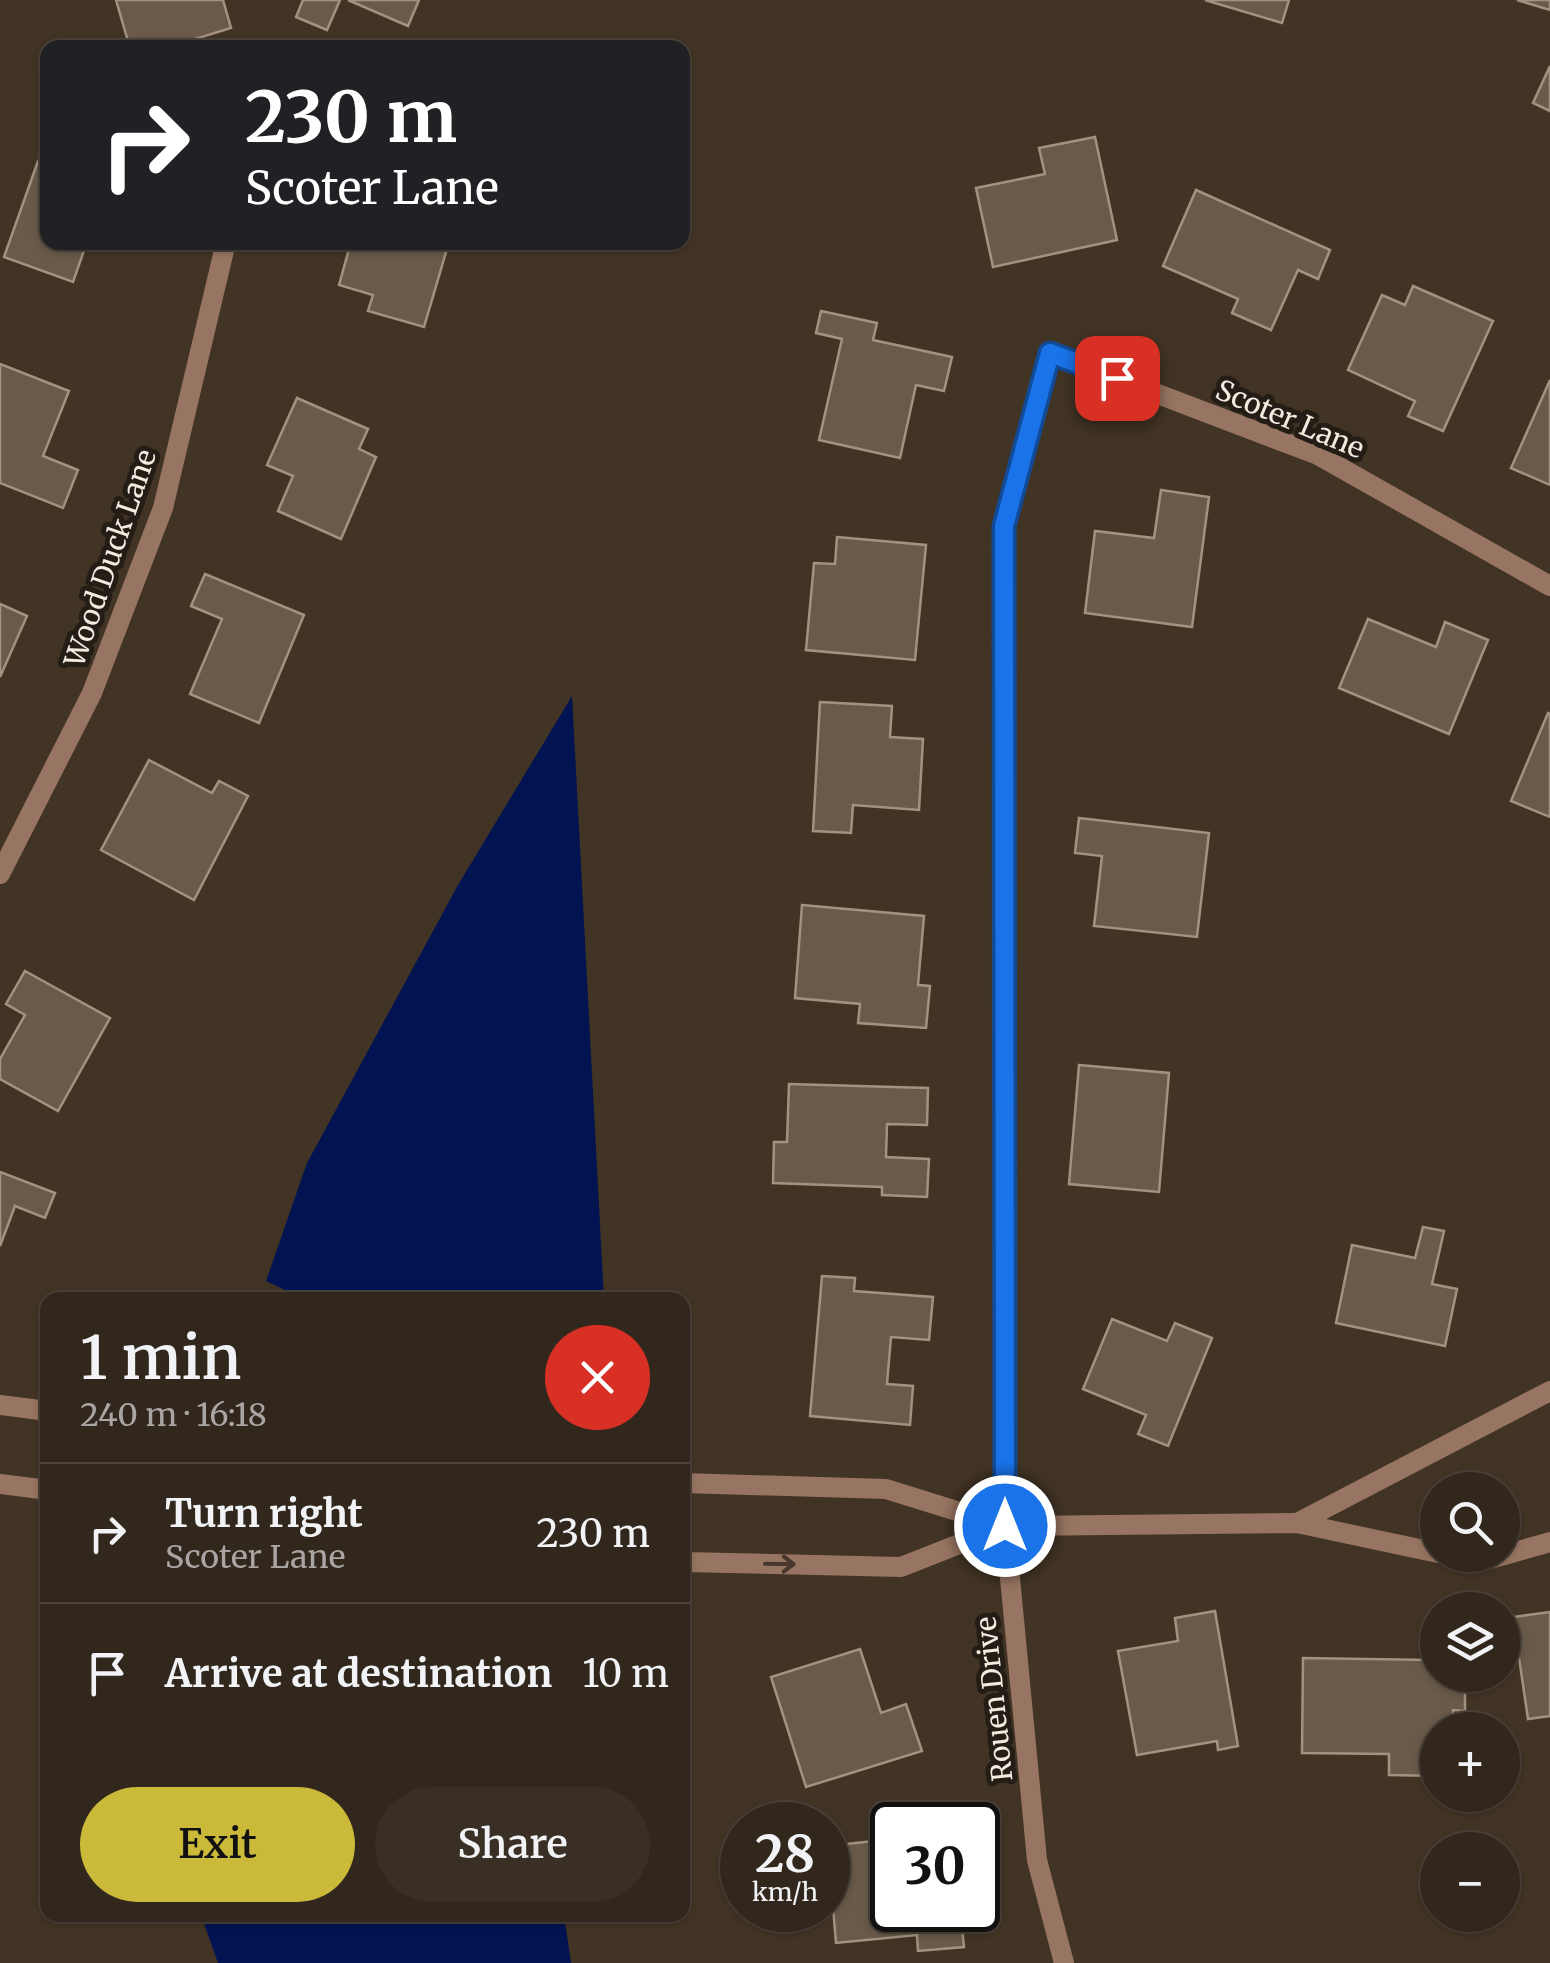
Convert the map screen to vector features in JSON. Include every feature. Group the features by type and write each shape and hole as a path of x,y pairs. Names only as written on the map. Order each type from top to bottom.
{"street":[{"name":"Wood Duck Lane","path":"0,874 92,692 163,508 224,250"},
{"name":"Scoter Lane","path":"1050,353 1318,455 1550,586"},
{"name":"Rouen Drive","path":"1050,353 1004,526 1005,1526 1037,1860 1064,1963"},
{"path":"1297,1523 1550,1391"},
{"path":"0,1405 40,1410"},
{"path":"0,1484 40,1489"},
{"path":"690,1484 886,1489 1005,1526 1297,1523 1420,1549"},
{"path":"690,1562 901,1568 1005,1526"},
{"path":"1520,1551 1550,1542"}],"shaded area":[{"path":"572,696 604,1292 289,1292 266,1281 307,1163 458,885"},
{"path":"203,1922 565,1922 571,1963 218,1963"}],"building":[{"path":"116,0 223,0 231,28 192,40 128,40"},
{"path":"303,0 340,0 327,30 296,17"},
{"path":"348,0 419,0 408,26"},
{"path":"1205,0 1289,0 1282,23"},
{"path":"1517,0 1550,0 1550,10"},
{"path":"1550,66 1550,111 1533,103"},
{"path":"1095,137 1117,240 993,267 976,188 1045,174 1039,148"},
{"path":"40,162 40,250 84,250 73,282 4,257"},
{"path":"1196,190 1330,250 1318,279 1298,270 1271,330 1232,313 1238,299 1163,266"},
{"path":"349,250 447,250 424,327 368,311 373,295 339,285"},
{"path":"1413,286 1493,321 1443,431 1408,416 1415,401 1348,370 1382,295 1405,305"},
{"path":"821,311 877,323 873,340 952,357 944,391 916,385 900,458 819,440 842,339 816,333"},
{"path":"0,364 69,391 43,456 78,470 63,508 0,483"},
{"path":"1550,380 1550,485 1511,468"},
{"path":"297,398 368,429 359,449 376,457 341,539 278,511 293,476 267,465"},
{"path":"1161,490 1209,497 1192,627 1085,613 1095,531 1154,538"},
{"path":"837,537 926,545 915,660 806,650 814,563 835,564"},
{"path":"205,574 304,615 259,723 190,694 222,619 191,606"},
{"path":"0,604 27,616 0,677"},
{"path":"1368,619 1436,647 1445,622 1488,640 1449,734 1339,688"},
{"path":"820,702 892,706 890,737 923,739 919,810 853,805 851,833 813,831"},
{"path":"1550,714 1550,817 1511,801"},
{"path":"149,760 212,793 219,781 248,796 194,900 101,850"},
{"path":"1079,818 1209,833 1197,937 1094,926 1102,856 1075,853"},
{"path":"802,905 924,916 918,985 930,986 926,1028 858,1023 860,1004 795,998"},
{"path":"25,971 110,1018 58,1111 0,1079 0,1059 25,1015 6,1004"},
{"path":"1079,1065 1169,1073 1159,1192 1069,1184"},
{"path":"789,1084 928,1088 927,1125 887,1124 886,1157 929,1159 927,1197 882,1195 882,1187 773,1183 774,1142 787,1142"},
{"path":"0,1172 55,1193 45,1218 15,1206 0,1246"},
{"path":"1423,1227 1444,1231 1432,1284 1457,1289 1445,1346 1336,1323 1352,1245 1415,1258"},
{"path":"822,1276 855,1278 854,1291 933,1297 929,1340 891,1337 887,1384 913,1386 910,1425 810,1416"},
{"path":"1112,1319 1167,1341 1175,1323 1212,1338 1168,1446 1138,1434 1146,1415 1083,1389"},
{"path":"1215,1611 1238,1746 1218,1750 1217,1741 1137,1755 1118,1651 1178,1641 1175,1618"},
{"path":"1550,1612 1550,1716 1528,1719 1520,1665 1520,1616"},
{"path":"860,1649 881,1713 906,1704 922,1751 806,1787 771,1677"},
{"path":"1303,1658 1420,1660 1420,1692 1465,1692 1465,1711 1420,1712 1420,1776 1389,1775 1389,1754 1302,1753"},
{"path":"870,1841 870,1932 962,1932 964,1947 918,1951 917,1935 836,1943 835,1932 850,1932 850,1844"}],"route":[{"path":"1005,1526 1004,526 1050,353 1117,378"}]}
